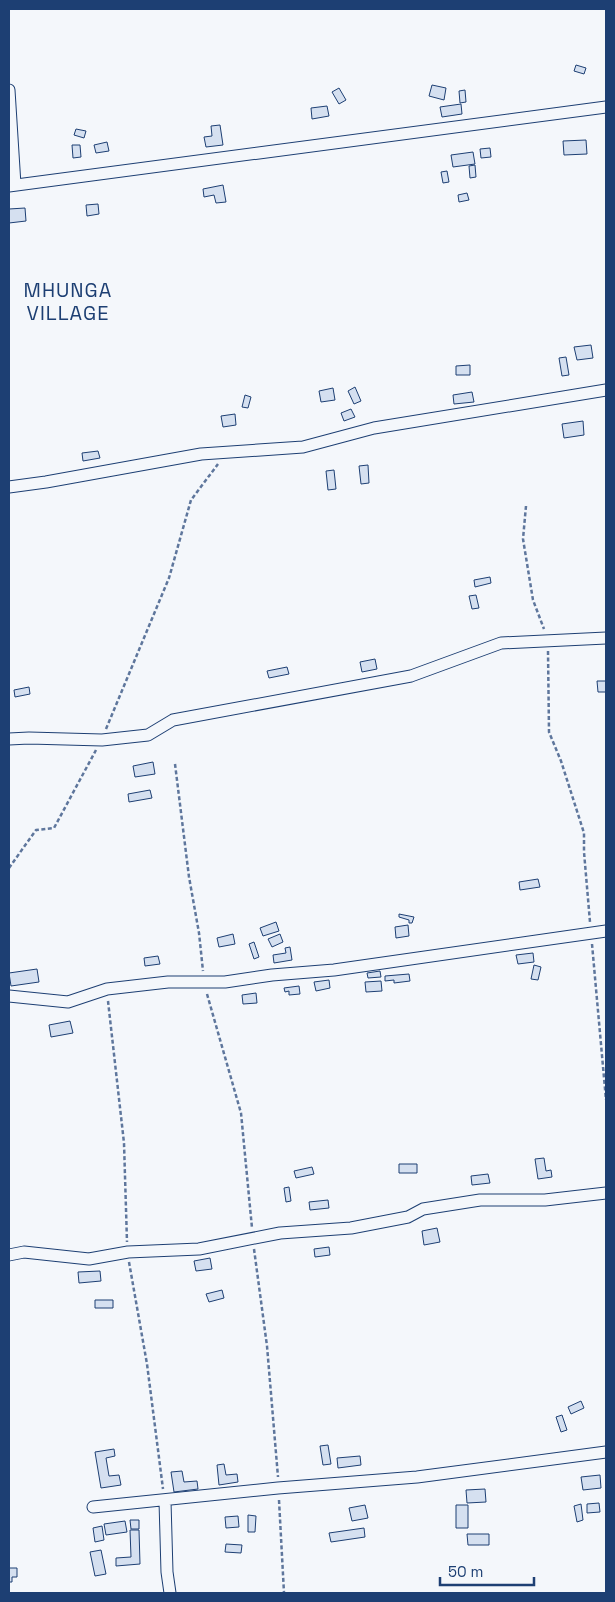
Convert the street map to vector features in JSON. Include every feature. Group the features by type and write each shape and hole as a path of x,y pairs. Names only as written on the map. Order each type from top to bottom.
{"street":[{"path":"9,90 12,186 606,107"},
{"path":"9,487 201,454 303,447 374,428 606,390"},
{"path":"9,739 102,740 148,735 173,720 411,676 501,643 606,638"},
{"path":"9,996 68,1002 107,989 168,982 204,983 334,970 606,932"},
{"path":"9,1255 24,1252 89,1259 128,1252 199,1249 280,1233 351,1228 408,1217 423,1209 480,1200 545,1200 606,1193"},
{"path":"93,1507 278,1488 418,1477 606,1452"},
{"path":"165,1501 167,1572 170,1593"}],"path":[{"path":"9,868 36,830 54,828 102,740 169,578 191,500 228,451"},
{"path":"526,506 523,539 533,600 549,641 549,732 561,761 584,833 584,852 606,1100"},
{"path":"175,764 189,877 199,933 204,983 240,1113 253,1239 267,1346 284,1593"}],"building":[{"path":"576,65 586,68 584,74 574,71"},
{"path":"432,85 446,88 444,100 429,96"},
{"path":"339,88 346,100 339,104 332,92"},
{"path":"465,90 466,102 460,103 459,91"},
{"path":"461,104 462,114 442,117 440,107"},
{"path":"327,106 329,116 312,119 311,108"},
{"path":"220,125 223,145 206,147 204,137 212,136 211,126"},
{"path":"76,129 86,131 84,138 74,135"},
{"path":"586,140 587,154 564,155 563,141"},
{"path":"107,142 109,151 96,153 94,145"},
{"path":"72,145 80,145 81,157 73,158"},
{"path":"490,148 491,157 481,158 480,149"},
{"path":"473,152 475,164 453,167 451,155"},
{"path":"475,165 476,177 470,178 469,166"},
{"path":"447,171 449,182 443,183 441,172"},
{"path":"223,185 226,202 216,203 214,195 204,197 203,189"},
{"path":"467,193 469,200 459,202 458,195"},
{"path":"98,204 99,214 87,216 86,205"},
{"path":"25,208 26,221 9,223 9,209"},
{"path":"591,345 593,358 577,360 574,347"},
{"path":"566,357 569,375 562,376 559,358"},
{"path":"470,365 470,375 456,375 456,366"},
{"path":"355,387 361,401 354,404 348,391"},
{"path":"333,388 335,400 321,402 319,391"},
{"path":"472,392 474,402 454,404 453,395"},
{"path":"245,395 251,397 248,408 242,407"},
{"path":"351,409 355,417 344,421 341,413"},
{"path":"235,414 236,425 223,427 221,416"},
{"path":"583,421 584,435 564,438 562,424"},
{"path":"98,451 100,458 83,461 82,453"},
{"path":"368,465 369,483 361,484 359,466"},
{"path":"334,470 336,489 328,490 326,471"},
{"path":"490,577 491,583 475,587 474,580"},
{"path":"476,595 479,608 472,609 469,596"},
{"path":"375,659 377,669 362,672 360,662"},
{"path":"287,667 289,674 269,678 267,671"},
{"path":"597,681 606,681 606,692 598,692"},
{"path":"29,687 30,694 15,697 14,690"},
{"path":"153,762 155,774 135,777 133,766"},
{"path":"150,790 152,798 129,802 128,794"},
{"path":"538,879 540,887 520,890 519,882"},
{"path":"399,914 414,917 412,923 399,917"},
{"path":"276,922 279,931 263,936 260,928"},
{"path":"408,925 409,936 396,938 395,927"},
{"path":"233,934 235,944 219,947 217,938"},
{"path":"280,934 283,942 272,947 268,939"},
{"path":"254,942 259,957 254,959 249,944"},
{"path":"290,947 292,960 274,963 273,955 286,953 285,948"},
{"path":"533,953 534,962 518,964 516,955"},
{"path":"158,956 160,964 145,966 144,958"},
{"path":"534,965 541,967 538,980 531,979"},
{"path":"37,969 39,982 11,986 9,973"},
{"path":"380,971 381,977 368,978 367,973"},
{"path":"409,974 410,981 394,983 394,980 385,981 385,976"},
{"path":"329,980 330,988 316,991 314,982"},
{"path":"381,981 382,991 366,992 365,982"},
{"path":"299,986 300,994 289,995 289,991 285,992 284,988"},
{"path":"256,993 257,1003 243,1004 242,995"},
{"path":"70,1021 73,1033 51,1037 49,1025"},
{"path":"544,1158 546,1171 551,1170 552,1177 538,1179 535,1159"},
{"path":"399,1164 417,1164 417,1173 399,1173"},
{"path":"312,1167 314,1174 296,1178 294,1171"},
{"path":"488,1174 490,1183 472,1185 471,1176"},
{"path":"289,1187 291,1201 286,1202 284,1188"},
{"path":"328,1200 329,1208 310,1210 309,1202"},
{"path":"437,1228 440,1242 424,1245 422,1231"},
{"path":"329,1247 330,1255 315,1257 314,1249"},
{"path":"210,1258 212,1269 196,1271 194,1261"},
{"path":"100,1271 101,1281 79,1283 78,1272"},
{"path":"222,1290 224,1298 209,1302 206,1294"},
{"path":"95,1300 113,1300 113,1308 95,1308"},
{"path":"581,1401 584,1408 571,1414 568,1407"},
{"path":"562,1415 567,1430 561,1432 556,1417"},
{"path":"328,1445 331,1464 323,1465 320,1446"},
{"path":"114,1449 115,1456 106,1458 109,1476 119,1475 121,1485 101,1488 95,1452"},
{"path":"360,1456 361,1465 338,1468 337,1458"},
{"path":"224,1464 226,1475 237,1474 238,1482 219,1485 217,1465"},
{"path":"182,1471 184,1482 197,1481 198,1489 174,1492 171,1472"},
{"path":"600,1475 601,1488 583,1490 581,1477"},
{"path":"485,1489 486,1502 467,1503 466,1490"},
{"path":"599,1503 600,1512 587,1513 587,1504"},
{"path":"581,1504 583,1520 577,1522 574,1506"},
{"path":"365,1505 368,1518 352,1521 349,1508"},
{"path":"456,1505 468,1505 468,1528 456,1528"},
{"path":"248,1515 256,1516 255,1532 248,1532"},
{"path":"238,1516 239,1527 226,1528 225,1517"},
{"path":"130,1520 139,1520 139,1529 131,1529"},
{"path":"125,1521 127,1532 106,1535 104,1524"},
{"path":"102,1526 104,1540 95,1542 93,1528"},
{"path":"364,1528 365,1537 331,1542 329,1533"},
{"path":"130,1530 139,1530 140,1564 116,1566 116,1558 131,1557"},
{"path":"467,1534 489,1534 489,1545 468,1545"},
{"path":"226,1544 242,1545 241,1553 225,1552"},
{"path":"101,1550 106,1574 95,1576 90,1552"},
{"path":"9,1568 17,1568 17,1577 12,1577 12,1582 9,1582"}],"district":[{"name":"MHUNGA VILLAGE","path":"68,302"}]}
